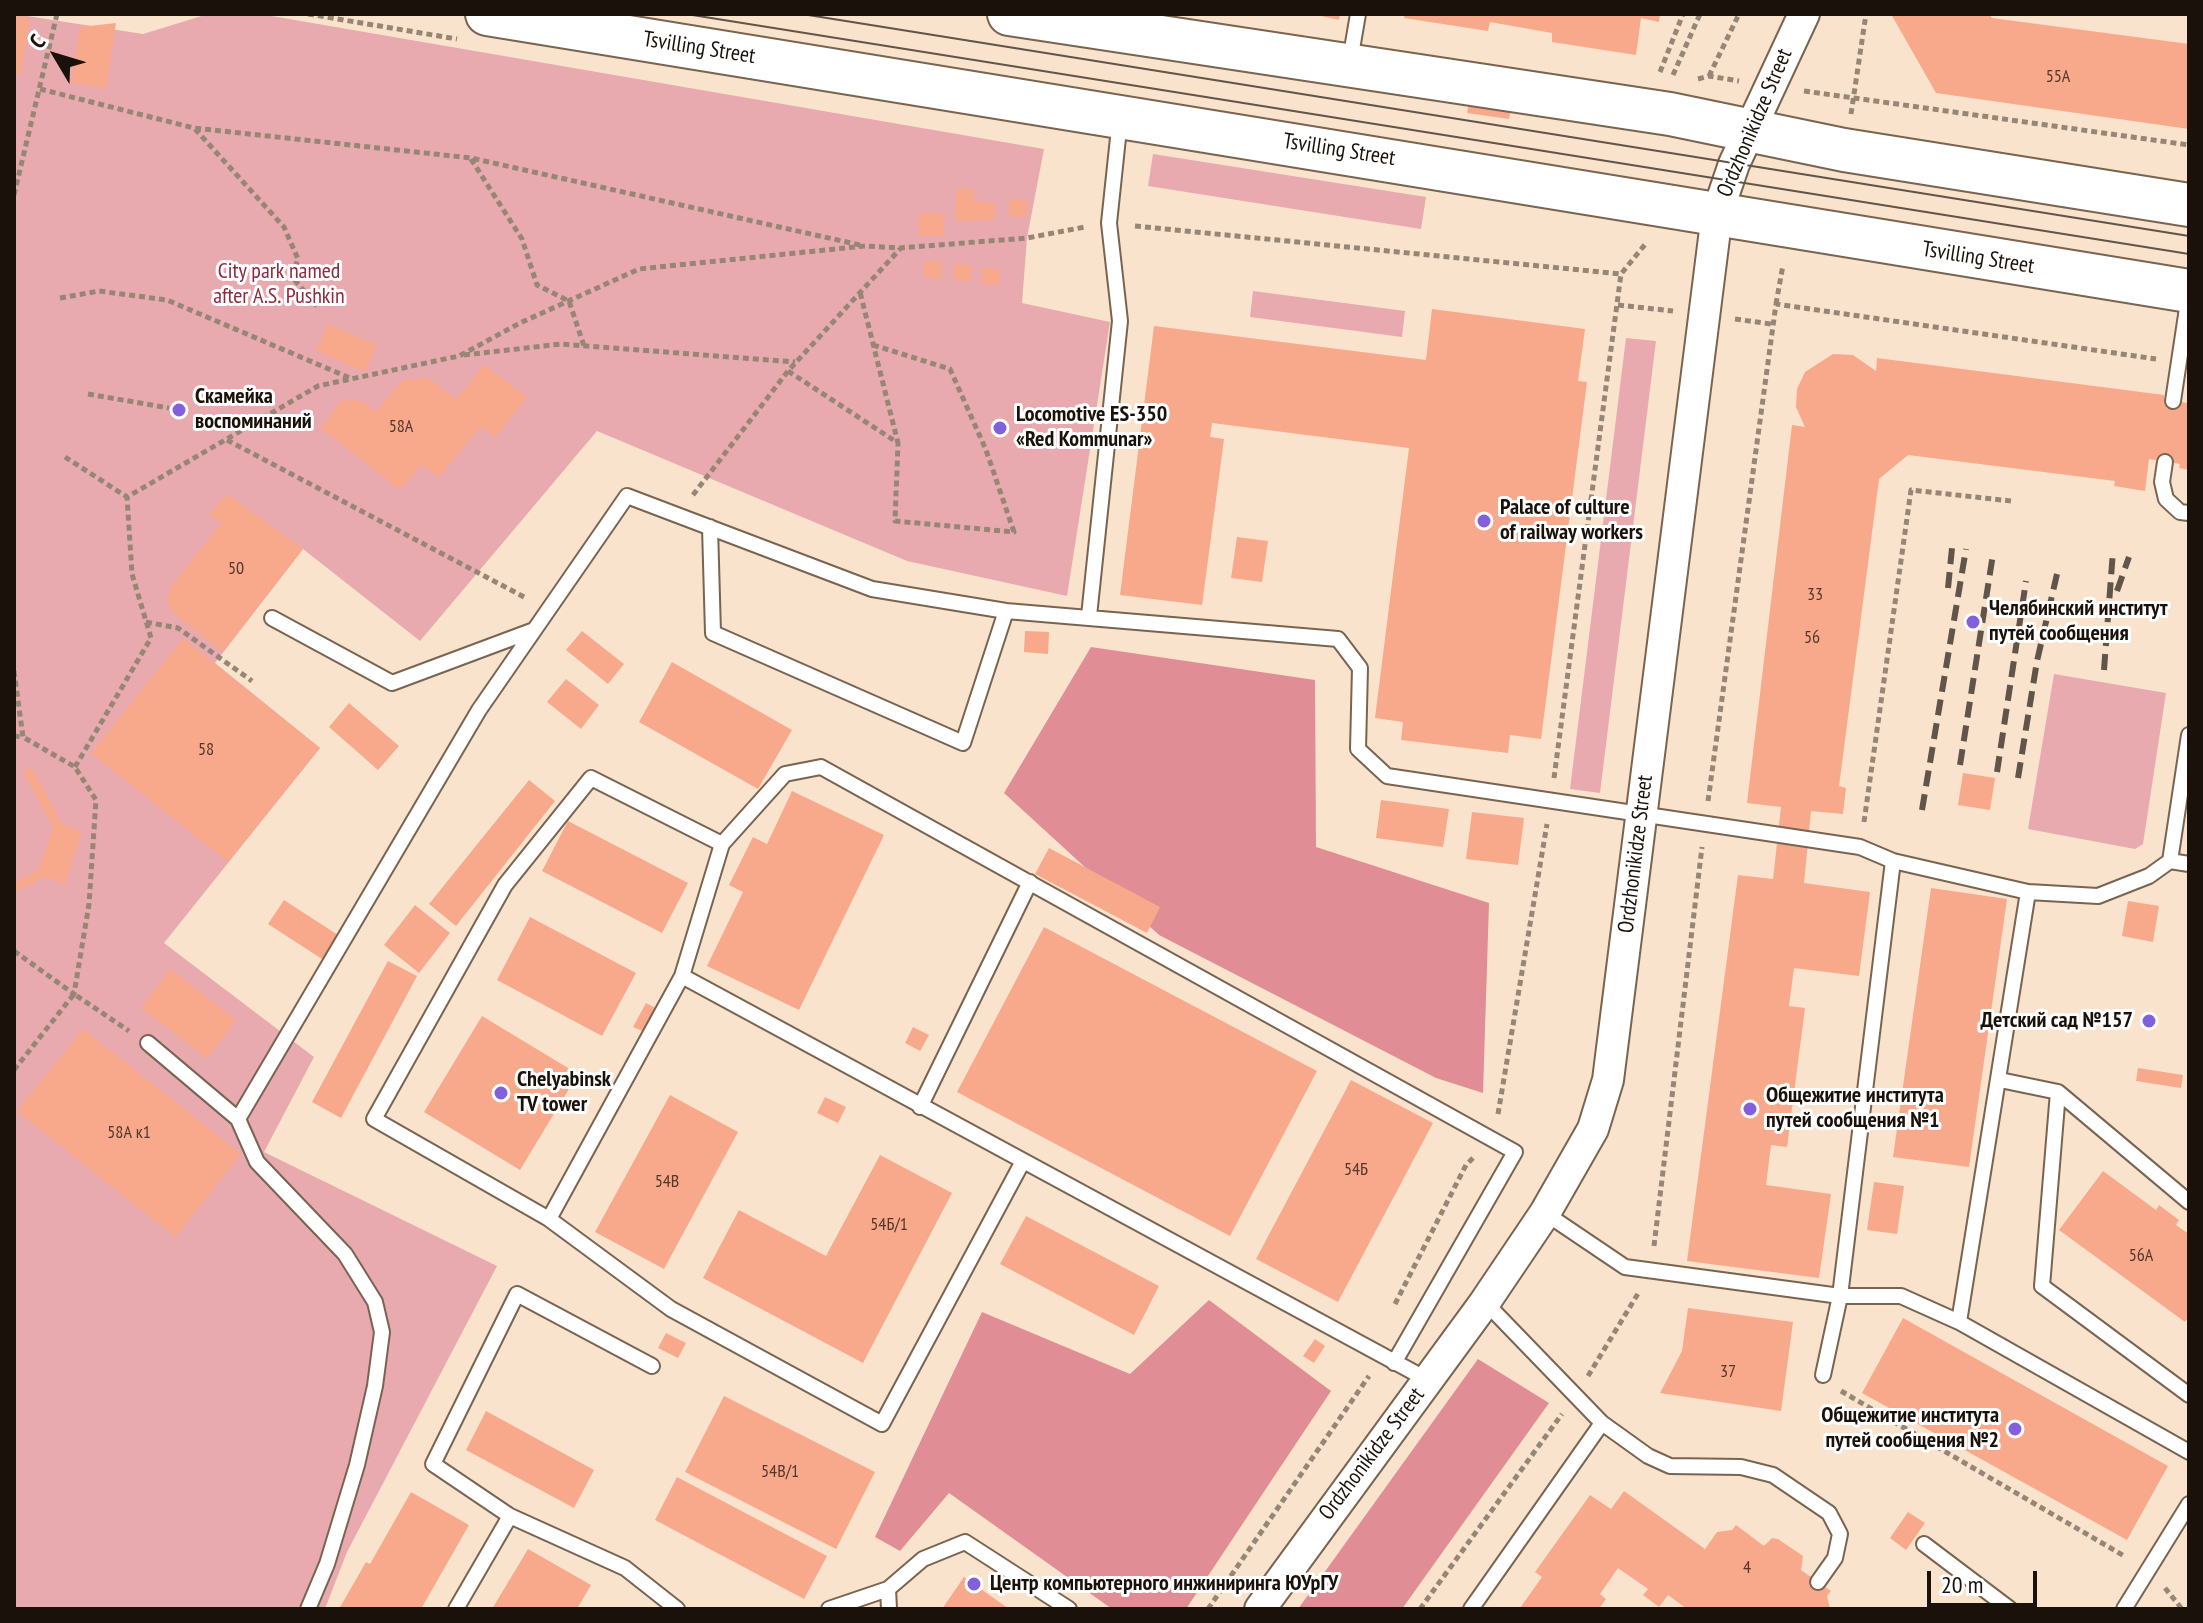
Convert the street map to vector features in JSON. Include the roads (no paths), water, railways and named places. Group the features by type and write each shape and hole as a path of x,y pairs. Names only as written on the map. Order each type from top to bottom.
{"main road":[{"name":"Tsvilling Street","path":"487,14 1120,114 2189,292"},
{"path":"1009,14 1670,114 1844,150 2189,205"}],"street":[{"name":"Ordzhonikidze Street","path":"1260,1609 1485,1302 1545,1213 1593,1129 1608,1080 1717,214 1749,131 1804,14"}],"lane":[{"path":"1350,65 1358,14"},
{"path":"1089,616 1120,321 1109,223 1120,114"},
{"path":"2173,401 2189,292"},
{"path":"2165,462 2162,482 2166,499 2180,512 2189,513"},
{"path":"238,1119 479,710 627,496 872,589 1006,611 1338,639 1360,668 1358,749 1387,776 1860,847 1893,861 2028,892 2098,896 2149,876 2170,861 2189,864"},
{"path":"710,527 713,633 963,743 1006,611"},
{"path":"272,618 392,683 535,630"},
{"path":"2170,861 2189,735"},
{"path":"549,1219 682,976 722,844 785,774 821,767 1515,1152 1388,1359"},
{"path":"722,844 591,778 505,885 374,1119 549,1219 671,1309 882,1424 1022,1163"},
{"path":"1823,1375 1840,1296 1893,861"},
{"path":"920,1107 1030,882"},
{"path":"1959,1322 2028,892"},
{"path":"682,976 1022,1163 1428,1380"},
{"path":"148,1043 238,1119 257,1162 345,1254 375,1302 382,1332 375,1386 357,1465 327,1564 308,1609"},
{"path":"2000,1080 2058,1092 2189,1202"},
{"path":"2058,1092 2042,1286 2189,1395"},
{"path":"1545,1213 1625,1267 1840,1296 1901,1296 1959,1322 2189,1452"},
{"path":"652,1366 517,1294 433,1464 510,1516 625,1568 677,1609"},
{"path":"1485,1302 1602,1423 1648,1456 1670,1466 1741,1467 1773,1475 1829,1513 1840,1534 1835,1558 1818,1582"},
{"path":"1471,1609 1602,1423"},
{"path":"2124,1609 2189,1504"},
{"path":"456,1609 510,1516"},
{"path":"829,1609 888,1589 923,1559 965,1542 1069,1609"},
{"path":"1924,1544 2010,1609"},
{"path":"888,1589 889,1609"}],"tram line":[{"path":"686,14 2189,254"},
{"path":"802,14 2189,236"}],"railway":[{"path":"1948,588 1952,548"},
{"path":"1922,810 1966,549"},
{"path":"2104,670 2113,551"},
{"path":"1960,765 1993,554"},
{"path":"2117,591 2129,557"},
{"path":"2018,778 2037,661 2057,574"},
{"path":"1997,772 2026,581"}],"place":[{"name":"Скамейка воспоминаний","path":"179,410"},
{"name":"Locomotive ES-350 «Red Kommunar»","path":"1000,428"},
{"name":"Palace of culture of railway workers","path":"1484,521"},
{"name":"Челябинский институт путей сообщения","path":"1973,622"},
{"name":"Детский сад №157","path":"2149,1021"},
{"name":"Chelyabinsk TV tower","path":"501,1093"},
{"name":"Общежитие института путей сообщения №1","path":"1750,1109"},
{"name":"Общежитие института путей сообщения №2","path":"2015,1429"},
{"name":"Центр компьютерного инжиниринга ЮУрГУ","path":"974,1584"}],"park label":[{"name":"City park named after A.S. Pushkin","path":"279,284"}]}
